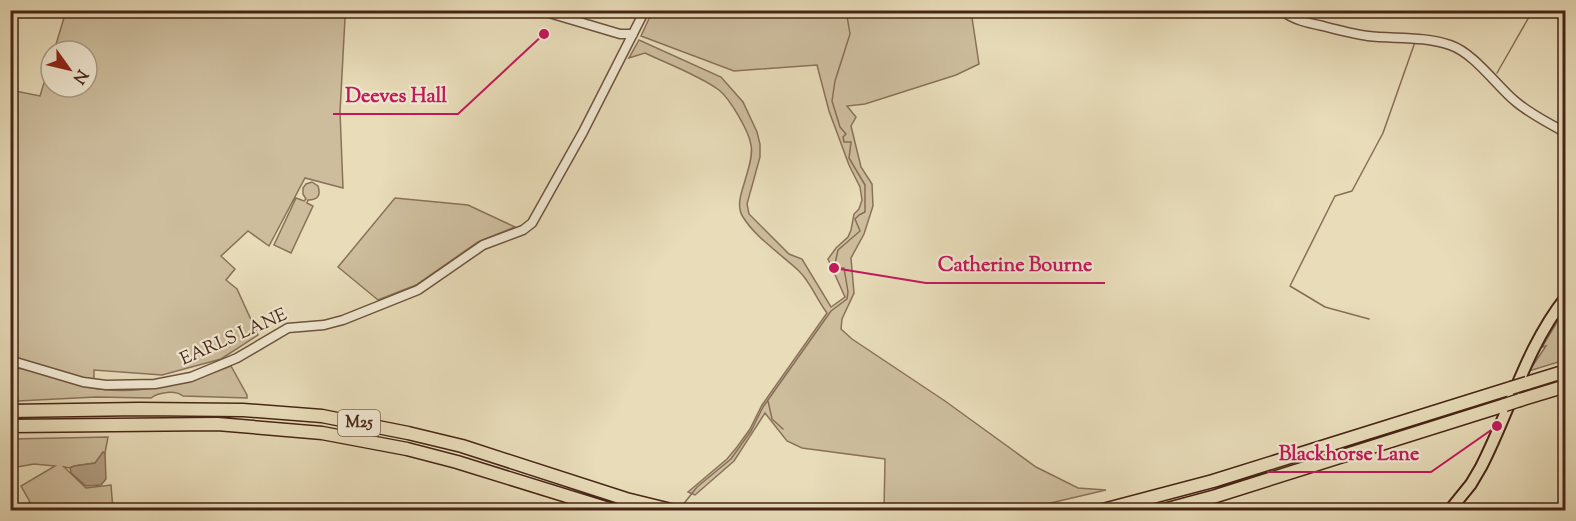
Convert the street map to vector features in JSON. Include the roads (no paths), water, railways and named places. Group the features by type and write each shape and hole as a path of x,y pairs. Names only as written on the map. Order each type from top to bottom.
{"highway":[{"path":"1103,510 1213,481 1566,371"},
{"path":"1164,510 1226,493 1566,386"},
{"name":"M25","path":"10,411 243,410 322,416 462,446 626,499 671,510"},
{"name":"M25","path":"10,426 217,424 322,433 407,449 457,462 612,510"}],"main road":[{"path":"1450,510 1471,484 1481,467 1533,349 1544,328 1566,297"}],"street":[{"path":"539,10 620,34 633,34"},
{"name":"EARLS LANE","path":"10,362 82,382 138,386 173,381 208,371 237,358 288,328 324,325 343,320 418,290 483,246 523,230 532,223 583,132 645,10"},
{"path":"1281,10 1288,16 1350,32 1449,45 1480,67 1516,103 1566,133"},
{"path":"620,34 626,46"}],"waterway":[{"path":"682,506 697,487 731,459 751,431 763,407 831,311 847,299 844,268 834,268 838,250 860,231 855,219 865,212 865,185 849,158 851,142 844,142 843,137 846,134 840,127 832,101 835,81 850,34 846,10"},
{"path":"1497,73 1533,10"},
{"path":"1369,319 1325,307 1290,286 1335,196 1352,191 1383,133 1415,42"},
{"path":"768,401 772,419 783,429"}],"place":[{"name":"Deeves Hall","path":"544,34"},
{"name":"Catherine Bourne","path":"834,268"},
{"name":"Blackhorse Lane","path":"1497,426"}]}
